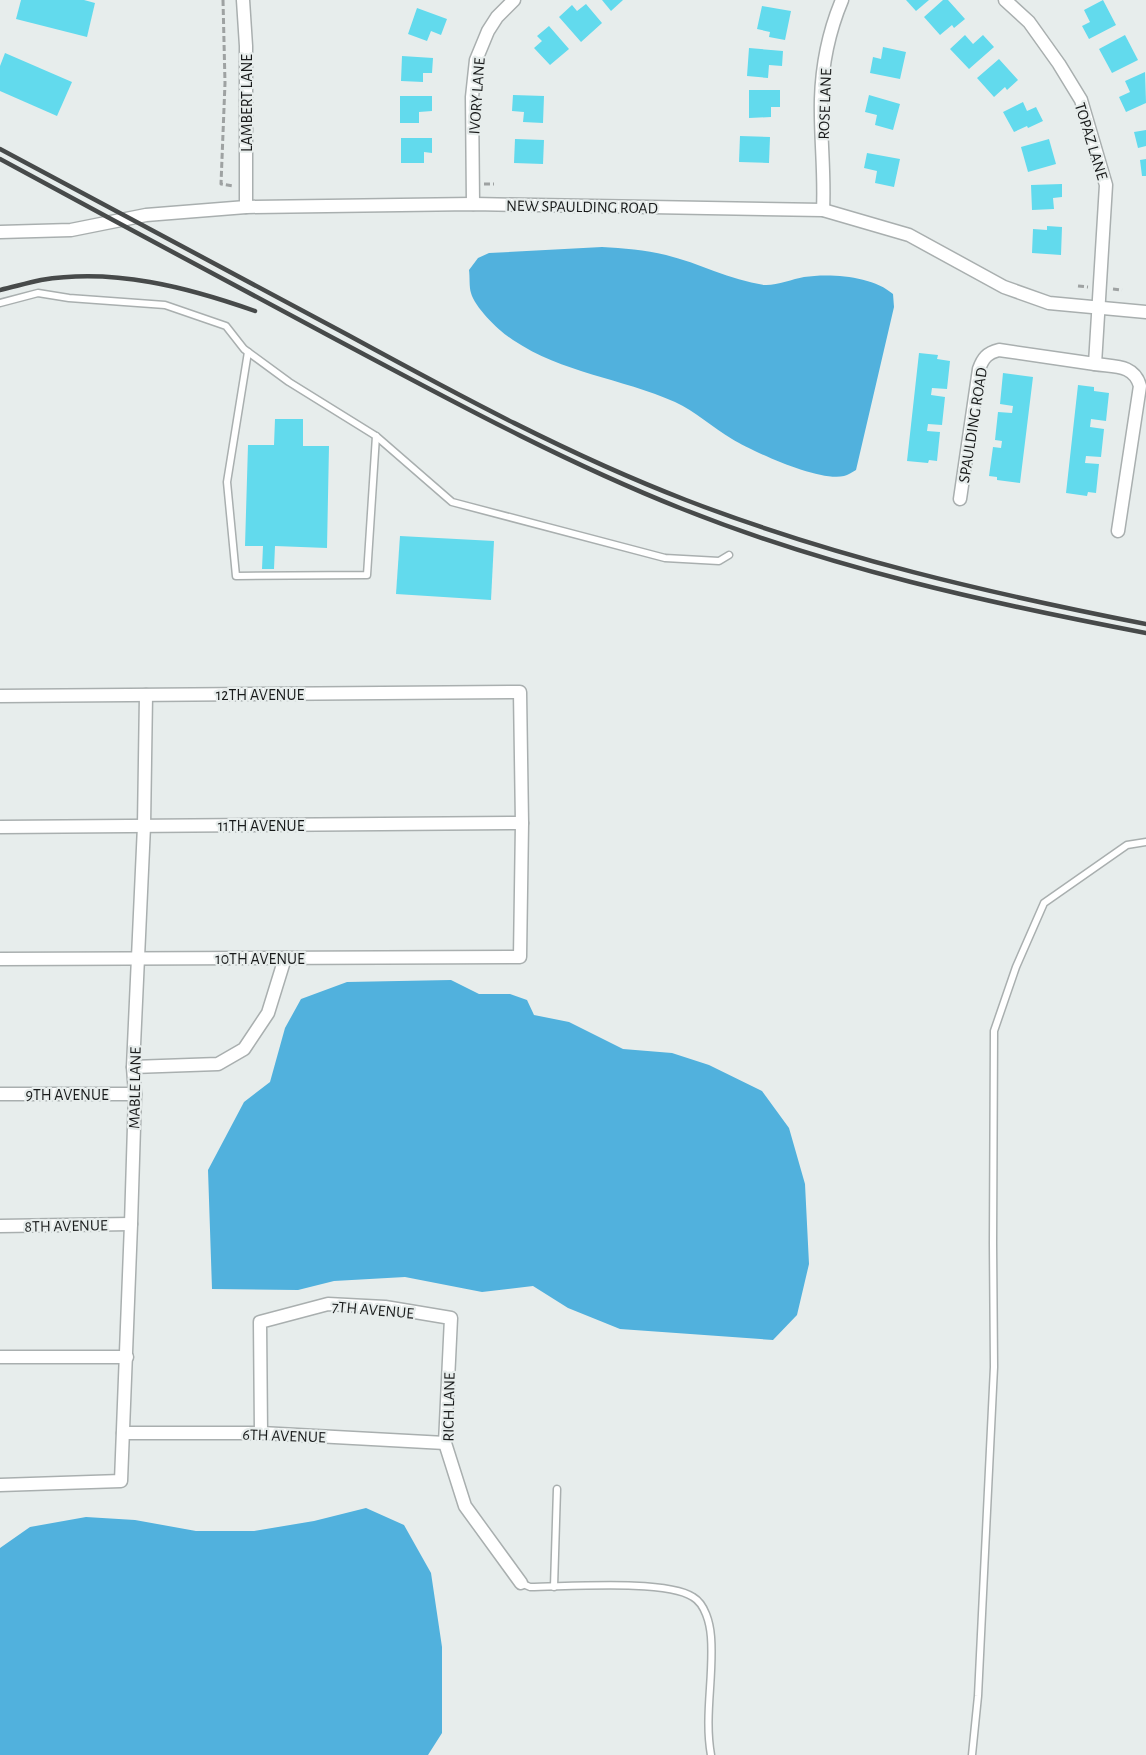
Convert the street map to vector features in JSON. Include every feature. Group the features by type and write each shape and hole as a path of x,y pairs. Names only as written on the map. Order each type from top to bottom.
{"street":[{"name":"LAMBERT LANE","path":"243,0 246,46 246,207"},
{"name":"IVORY LANE","path":"473,204 472,97 476,60 488,31 497,17 514,0"},
{"name":"ROSE LANE","path":"823,210 821,100 823,70 842,0"},
{"name":"TOPAZ LANE","path":"1005,0 1029,22 1081,100 1107,185 1099,307"},
{"name":"NEW SPAULDING ROAD","path":"0,232 71,230 146,215 246,207 473,204 823,210 909,235 1004,287 1049,303 1146,312"},
{"path":"1095,364 1099,307"},
{"name":"SPAULDING ROAD","path":"960,499 979,369 982,360 990,353 999,350 1127,369 1138,377 1140,386 1118,531"},
{"name":"12TH AVENUE","path":"0,696 520,692 522,823"},
{"name":"MABLE LANE","path":"0,1485 121,1481 144,826 146,695"},
{"name":"11TH AVENUE","path":"0,827 522,823"},
{"name":"10TH AVENUE","path":"0,959 520,957 522,823"},
{"path":"134,1067 218,1064 244,1049 268,1013 285,958"},
{"name":"9TH AVENUE","path":"0,1094 135,1094"},
{"name":"8TH AVENUE","path":"0,1226 131,1224"},
{"name":"7TH AVENUE","path":"261,1433 260,1322 328,1304 385,1307 451,1318"},
{"name":"RICH LANE","path":"451,1318 445,1443 465,1506 521,1583"},
{"path":"0,1357 127,1357"},
{"name":"6TH AVENUE","path":"123,1433 261,1433 445,1443"}],"lane":[{"path":"0,303 38,292 69,298 165,305 226,326 244,349 289,382 376,436 452,502 665,558 718,561 729,555"},
{"path":"248,352 227,482 236,576 367,575 376,436"},
{"path":"972,1755 978,1695 994,1367 994,1031 1016,967 1044,903 1127,845 1146,842"},
{"path":"554,1587 557,1489"},
{"path":"521,1583 530,1587 593,1585 664,1588 694,1597 703,1608 710,1623 708,1720 711,1755"}],"path":[{"path":"224,0 226,45 220,184 247,189"}],"water":[{"path":"602,247 634,249 666,255 751,283 769,285 804,277 826,275 851,277 874,283 893,294 894,307 856,470 844,476 833,477 787,465 732,439 675,402 551,360 513,340 489,319 473,299 469,270 478,258 489,253"},
{"path":"451,980 479,994 510,994 527,1000 534,1015 569,1022 623,1049 672,1053 709,1065 762,1091 789,1128 805,1184 809,1264 797,1315 773,1340 620,1329 568,1308 533,1286 482,1292 405,1277 334,1281 298,1290 212,1289 208,1170 244,1102 270,1082 285,1028 301,999 347,982"},
{"path":"366,1508 404,1525 431,1573 442,1647 442,1733 428,1755 0,1755 0,1548 30,1527 86,1517 135,1520 196,1531 254,1531 314,1521"}],"building":[{"path":"21,0 84,0 95,3 87,37 16,19"},
{"path":"602,0 623,0 611,11"},
{"path":"906,0 929,0 916,11"},
{"path":"943,0 948,0 965,19 954,28 952,25 940,35 924,17"},
{"path":"1103,0 1116,25 1089,39 1082,26 1090,22 1084,10"},
{"path":"586,4 602,23 581,42 559,17 572,5 577,11"},
{"path":"762,6 791,11 785,40 769,37 770,32 757,29"},
{"path":"417,8 447,19 441,35 431,31 427,41 408,34"},
{"path":"549,26 569,49 550,65 534,48 542,41 537,36"},
{"path":"965,35 973,44 983,35 994,47 969,69 950,49"},
{"path":"1125,35 1138,60 1112,73 1099,49"},
{"path":"883,47 906,52 900,79 870,73 873,57 881,59"},
{"path":"749,48 783,51 782,66 769,65 768,78 747,76"},
{"path":"5,53 72,82 57,116 0,91 0,66"},
{"path":"402,56 433,58 432,73 423,73 423,82 401,81"},
{"path":"999,59 1018,80 1007,90 1005,87 994,97 977,78"},
{"path":"1145,72 1146,103 1126,112 1119,97 1130,92 1125,81"},
{"path":"749,90 780,90 780,107 771,107 771,117 749,118"},
{"path":"513,95 544,96 543,123 523,122 524,112 512,111"},
{"path":"869,95 900,104 893,130 875,125 877,115 865,112"},
{"path":"400,96 432,96 432,111 419,112 419,123 400,123"},
{"path":"1023,102 1027,111 1036,107 1043,121 1014,132 1003,112"},
{"path":"1146,130 1146,146 1138,148 1134,132"},
{"path":"740,136 770,137 769,163 739,162"},
{"path":"401,138 432,138 432,153 424,152 424,163 401,163"},
{"path":"515,139 544,140 543,164 514,163"},
{"path":"1049,139 1056,164 1028,172 1021,147"},
{"path":"867,153 900,159 894,187 875,183 877,171 864,168"},
{"path":"1146,159 1146,176 1142,176 1140,160"},
{"path":"1062,184 1062,197 1053,198 1054,209 1032,210 1031,185"},
{"path":"1047,226 1062,227 1061,255 1032,253 1033,229 1047,230"},
{"path":"919,353 938,355 937,359 950,361 947,389 932,388 931,395 945,397 942,425 928,424 927,431 940,432 937,461 929,460 928,463 907,461"},
{"path":"1003,373 1033,377 1020,483 997,480 997,477 989,476 993,447 1001,448 1002,441 995,440 998,412 1012,413 1013,406 1000,404"},
{"path":"1078,385 1094,387 1094,391 1109,393 1106,421 1091,419 1090,427 1104,429 1101,457 1086,456 1085,463 1099,464 1096,493 1088,492 1087,496 1066,493"},
{"path":"275,419 303,419 303,446 329,446 327,548 275,546 274,569 262,569 263,546 245,546 248,445 274,445"},
{"path":"400,536 494,541 491,600 396,594"}],"railway":[{"path":"0,149 472,402 599,464 642,482 743,521 856,557 1029,600 1146,624"},
{"path":"0,159 464,407 636,490 737,529 852,566 969,596 1146,633"},
{"path":"0,290 41,280 68,277 123,278 177,287 255,311"}]}
